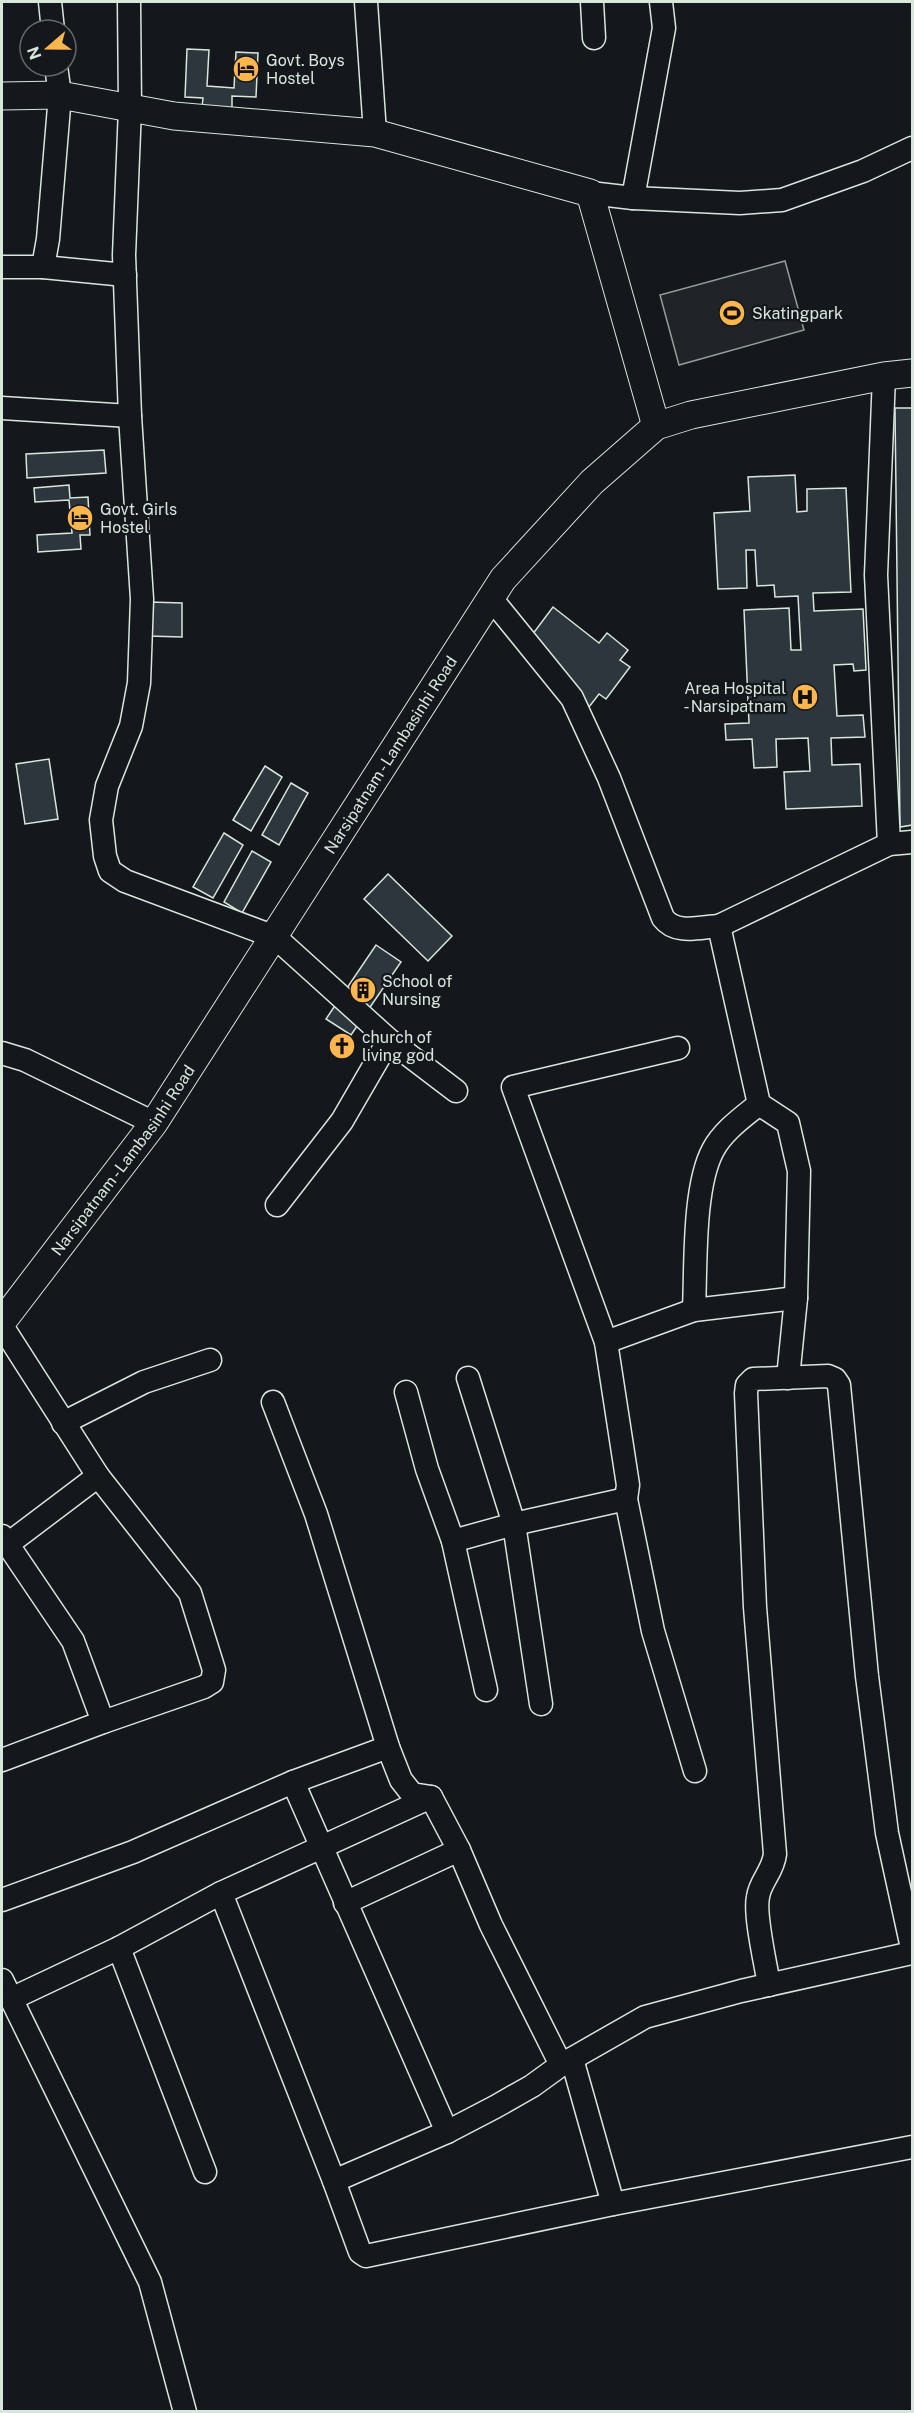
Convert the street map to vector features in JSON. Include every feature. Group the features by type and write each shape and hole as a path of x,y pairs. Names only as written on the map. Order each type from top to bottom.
{"main road":[{"path":"2,96 60,95 174,116 375,133 590,192 656,426"},
{"name":"Narsipatnam - Lambasinhi Road","path":"2,1324 154,1123 275,937 490,597 503,579 592,482 656,426 691,415 884,376 912,373"}],"street":[{"path":"50,2 52,18"},
{"path":"129,2 130,108 124,255 130,416 141,599 139,683 131,726 107,786 102,808 105,856 110,871 125,881 275,937 389,1040 456,1091"},
{"path":"366,2 375,133"},
{"path":"592,2 594,38"},
{"path":"633,198 664,28 662,2"},
{"path":"43,267 48,239 60,95 58,78"},
{"path":"590,192 633,198 740,203 782,200 862,171 912,148"},
{"path":"2,267 43,267 125,275"},
{"path":"884,376 876,575 889,844"},
{"path":"2,408 130,416"},
{"path":"490,597 573,698 609,778 663,918 669,926 681,929 719,926 889,844 912,842"},
{"path":"719,926 759,1104 788,1124 799,1171 796,1298 788,1378"},
{"path":"277,1204 342,1121 389,1040"},
{"path":"678,1048 513,1087 606,1342 628,1485 626,1499 653,1631 695,1771"},
{"path":"2,1053 25,1060 154,1123"},
{"path":"694,1310 700,1194 704,1170 714,1148 734,1125 759,1104"},
{"path":"606,1342 694,1310 796,1298"},
{"path":"2,1324 63,1424 98,1476 190,1593 214,1670 212,1682 204,1687 2,1760"},
{"path":"63,1424 144,1382 210,1360"},
{"path":"769,1986 758,1897 774,1865 775,1854 755,1607 746,1393 747,1384 753,1379 828,1376 839,1385 867,1676 885,1821 912,1948"},
{"path":"468,1378 514,1524 541,1704"},
{"path":"406,1392 428,1469 453,1541 486,1690"},
{"path":"273,1402 316,1514 388,1747 408,1791 416,1796 430,1797"},
{"path":"98,1476 5,1540 73,1641 103,1722"},
{"path":"453,1541 514,1524 626,1499"},
{"path":"2,1900 133,1852 293,1782 388,1747"},
{"path":"293,1782 447,2132"},
{"path":"185,2412 150,2282 6,1990 119,1948 221,1893 430,1797"},
{"path":"430,1797 459,1850 491,1925 567,2062 613,2204"},
{"path":"345,1903 459,1850"},
{"path":"221,1893 360,2252 366,2256 613,2204 912,2147"},
{"path":"119,1948 205,2172"},
{"path":"334,2181 447,2132 495,2108 567,2062 645,2017 695,2002 912,1953"}],"shaded area":[{"name":"Skatingpark","path":"785,261 804,330 679,365 660,295"}],"building":[{"name":"Govt. Boys Hostel","path":"187,49 209,50 207,86 234,88 236,52 258,53 256,97 232,96 232,108 202,107 203,98 185,97"},
{"path":"895,408 912,408 912,825 900,827"},
{"name":"Govt. Girls Hostel","path":"104,450 106,473 27,478 26,454"},
{"path":"795,475 797,512 807,511 807,489 846,488 851,592 813,593 814,611 863,609 866,670 854,671 853,664 834,665 837,716 863,715 865,737 831,738 832,765 860,764 862,806 786,809 784,772 810,771 808,738 776,739 777,767 754,768 752,739 726,740 725,724 749,723 744,610 789,608 791,650 801,650 798,596 775,597 774,585 757,586 755,550 746,550 747,588 718,589 714,513 750,511 748,477"},
{"name":"Govt. Girls Hostel","path":"69,485 70,498 88,497 90,535 80,535 81,549 38,552 37,535 72,533 69,500 35,502 34,488"},
{"path":"149,602 182,603 182,637 148,636"},
{"path":"553,607 599,643 607,633 628,650 620,660 630,667 606,699 599,694 589,707 554,680 532,635"},
{"path":"49,759 58,819 25,824 16,764"},
{"path":"265,766 282,777 251,831 233,820"},
{"path":"291,783 308,793 279,845 262,835"},
{"path":"224,833 243,845 213,898 193,887"},
{"path":"252,851 271,862 242,913 224,902"},
{"path":"388,874 452,936 428,961 364,899"},
{"name":"School of Nursing","path":"376,945 401,962 351,1035 326,1019"}],"place":[{"name":"Govt. Boys Hostel","path":"246,69"},
{"name":"Skatingpark","path":"732,313"},
{"name":"Govt. Girls Hostel","path":"80,518"},
{"name":"Area Hospital - Narsipatnam","path":"805,697"},
{"name":"School of Nursing","path":"363,990"},
{"name":"church of living god","path":"342,1046"}]}
